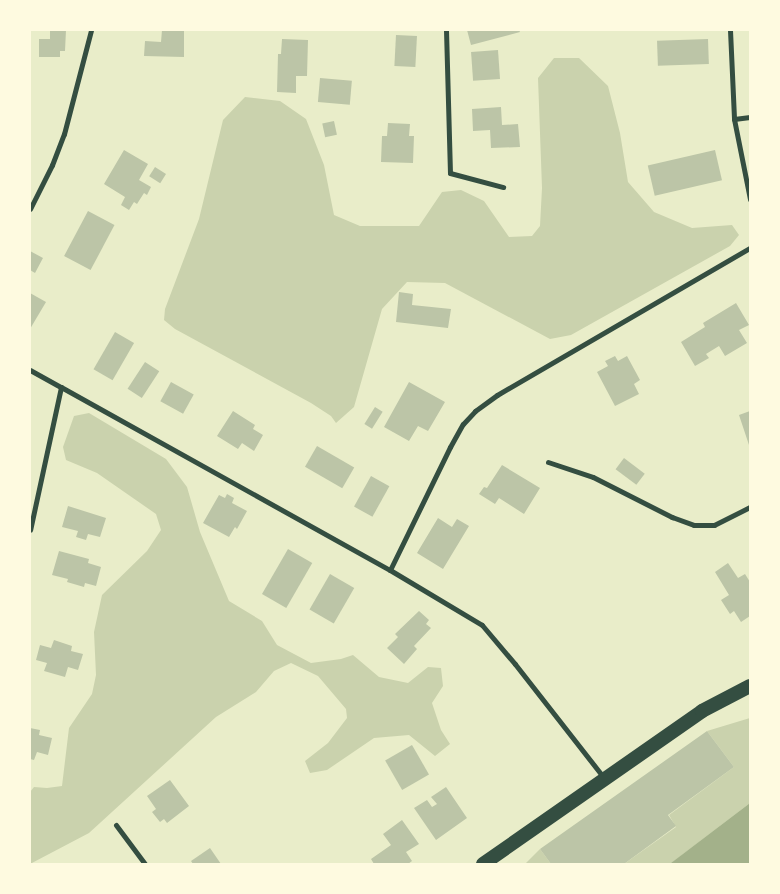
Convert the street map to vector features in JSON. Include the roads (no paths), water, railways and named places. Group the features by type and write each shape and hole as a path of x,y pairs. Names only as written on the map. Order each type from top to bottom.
{"highway":[{"path":"484,864 702,711 750,686"}],"street":[{"path":"30,209 52,165 64,134 91,30"},
{"path":"446,30 450,173 503,187"},
{"path":"730,30 734,119 750,199"},
{"path":"734,119 750,118"},
{"path":"390,570 450,447 463,424 475,411 497,394 750,248"},
{"path":"30,370 390,570 449,604 487,630 604,780"},
{"path":"30,530 61,387"},
{"path":"548,462 593,477 672,517 694,525 714,525 750,507"},
{"path":"116,824 145,864"}]}
